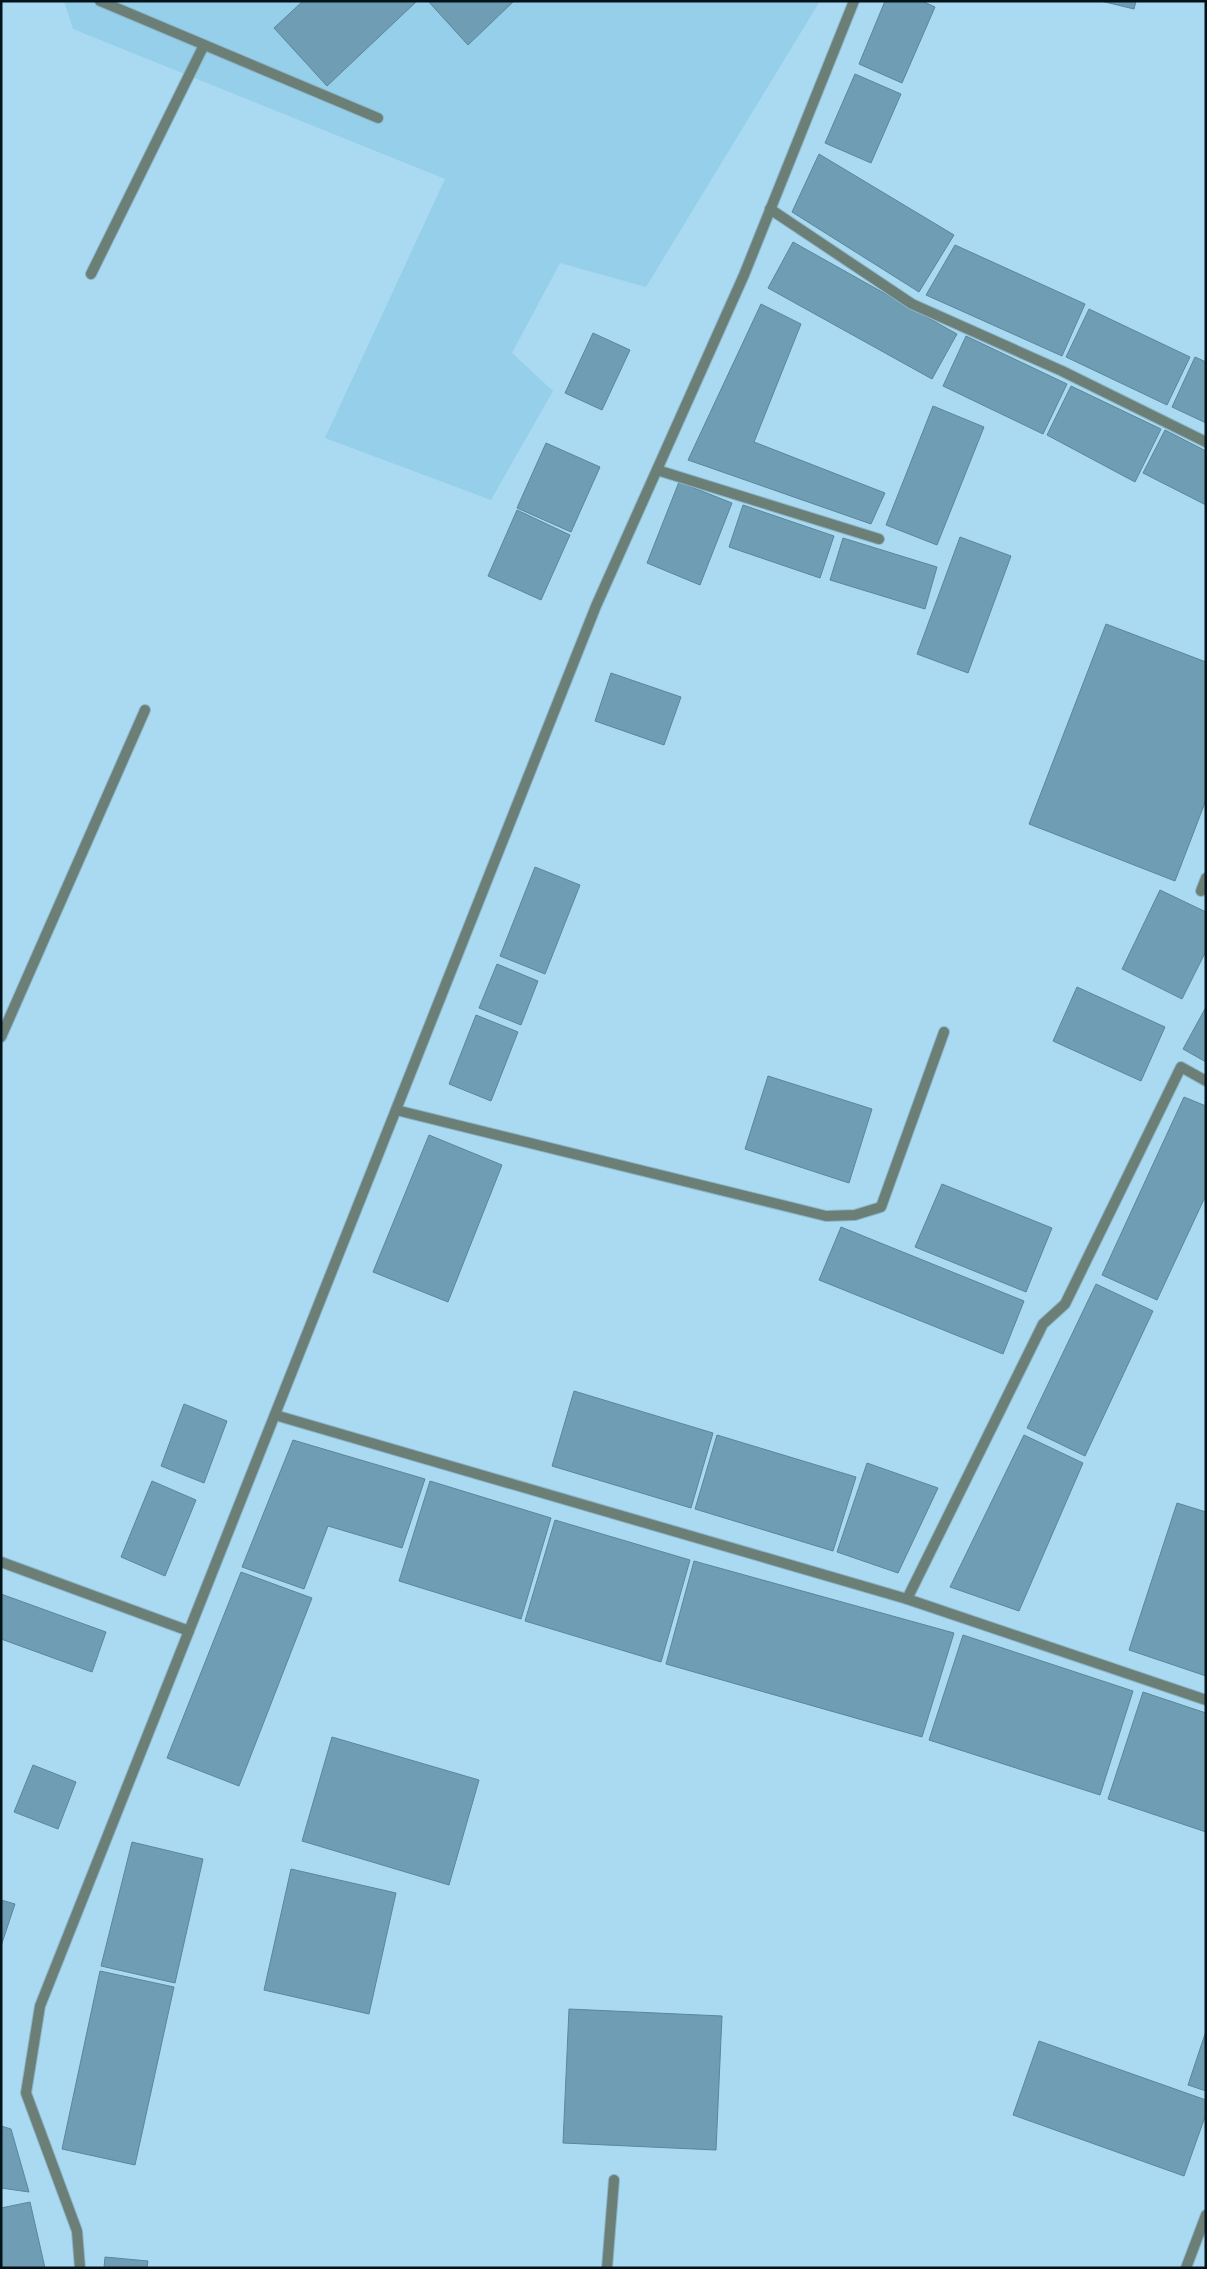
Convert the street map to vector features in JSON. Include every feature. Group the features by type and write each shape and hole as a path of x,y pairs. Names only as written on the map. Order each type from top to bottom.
{"street":[{"path":"100,1 378,118"},
{"path":"80,2268 77,2231 26,2093 40,2006 596,606 744,275 854,1"},
{"path":"91,274 204,45"},
{"path":"770,209 912,304 1062,372 1206,442"},
{"path":"656,470 879,539"},
{"path":"1,1037 145,710"},
{"path":"1201,891 1206,878"},
{"path":"396,1110 826,1216 855,1215 881,1207 944,1032"},
{"path":"907,1599 1043,1324 1065,1304 1181,1067 1206,1081"},
{"path":"275,1416 907,1599 1206,1700"},
{"path":"1,1562 189,1631"},
{"path":"607,2268 614,2180"},
{"path":"1186,2268 1206,2215"}],"shaded area":[{"path":"64,1 820,1 646,287 560,263 512,353 553,391 491,500 325,438 445,179 73,29"}],"building":[{"path":"303,1 417,1 327,86 274,28"},
{"path":"428,1 514,1 468,45"},
{"path":"885,1 922,1 935,7 902,83 859,64"},
{"path":"1101,1 1136,1 1134,9"},
{"path":"855,74 901,94 871,163 825,143"},
{"path":"819,154 954,235 919,292 792,212"},
{"path":"793,242 957,334 932,379 768,288"},
{"path":"955,245 1085,304 1062,356 926,295"},
{"path":"761,304 801,324 754,442 885,493 871,524 688,460"},
{"path":"1089,309 1190,357 1167,405 1066,357"},
{"path":"593,333 630,350 602,410 565,393"},
{"path":"966,336 1067,384 1043,434 943,386"},
{"path":"1195,357 1206,362 1206,423 1172,407"},
{"path":"1071,386 1161,429 1135,482 1047,435"},
{"path":"933,406 984,427 937,545 886,525"},
{"path":"1165,430 1206,451 1206,505 1143,473"},
{"path":"546,443 600,467 571,532 517,508"},
{"path":"679,482 732,503 700,585 647,563"},
{"path":"743,505 834,536 820,578 729,547"},
{"path":"517,510 570,535 541,600 488,576"},
{"path":"960,537 1011,556 968,673 917,654"},
{"path":"843,538 937,567 925,609 830,580"},
{"path":"1106,624 1206,662 1206,800 1175,881 1029,824"},
{"path":"611,673 681,697 664,745 595,721"},
{"path":"535,867 580,885 545,974 500,956"},
{"path":"1160,890 1206,912 1206,951 1182,999 1122,969"},
{"path":"497,964 538,981 521,1025 479,1008"},
{"path":"1077,987 1165,1027 1141,1081 1053,1041"},
{"path":"1206,1007 1206,1062 1183,1049"},
{"path":"476,1015 518,1032 491,1101 449,1084"},
{"path":"768,1076 872,1109 849,1183 745,1149"},
{"path":"1184,1097 1206,1106 1206,1195 1157,1300 1102,1275"},
{"path":"429,1135 502,1165 448,1302 373,1272"},
{"path":"942,1184 1052,1228 1026,1292 915,1247"},
{"path":"841,1227 1024,1301 1003,1354 819,1280"},
{"path":"1096,1284 1153,1311 1085,1456 1027,1428"},
{"path":"574,1391 713,1433 691,1508 552,1466"},
{"path":"184,1404 227,1421 204,1483 161,1466"},
{"path":"717,1435 856,1477 833,1551 695,1509"},
{"path":"1024,1435 1083,1463 1019,1611 950,1587"},
{"path":"293,1440 425,1479 402,1548 328,1526 304,1589 242,1567"},
{"path":"867,1463 938,1488 898,1573 837,1552"},
{"path":"152,1481 196,1500 165,1576 121,1557"},
{"path":"430,1481 551,1518 521,1619 399,1581"},
{"path":"1177,1503 1206,1512 1206,1676 1129,1650"},
{"path":"555,1520 690,1560 661,1662 525,1621"},
{"path":"694,1561 954,1633 922,1737 666,1664"},
{"path":"241,1572 312,1598 239,1786 167,1758"},
{"path":"1,1594 106,1632 92,1672 1,1639"},
{"path":"963,1635 1133,1691 1100,1795 929,1740"},
{"path":"1143,1692 1206,1713 1206,1832 1108,1799"},
{"path":"332,1737 479,1780 449,1885 302,1841"},
{"path":"33,1765 76,1782 58,1829 14,1812"},
{"path":"132,1842 203,1859 175,1983 101,1966"},
{"path":"291,1869 396,1893 369,2014 264,1990"},
{"path":"1,1900 15,1904 1,1946"},
{"path":"100,1971 174,1987 135,2165 62,2149"},
{"path":"569,2009 722,2016 716,2150 563,2143"},
{"path":"1206,2031 1206,2091 1188,2085"},
{"path":"1039,2041 1206,2100 1206,2114 1184,2176 1013,2115"},
{"path":"1,2126 11,2129 29,2192 1,2188"},
{"path":"30,2202 45,2268 1,2268 1,2208"},
{"path":"105,2257 148,2261 147,2268 104,2268"}]}
